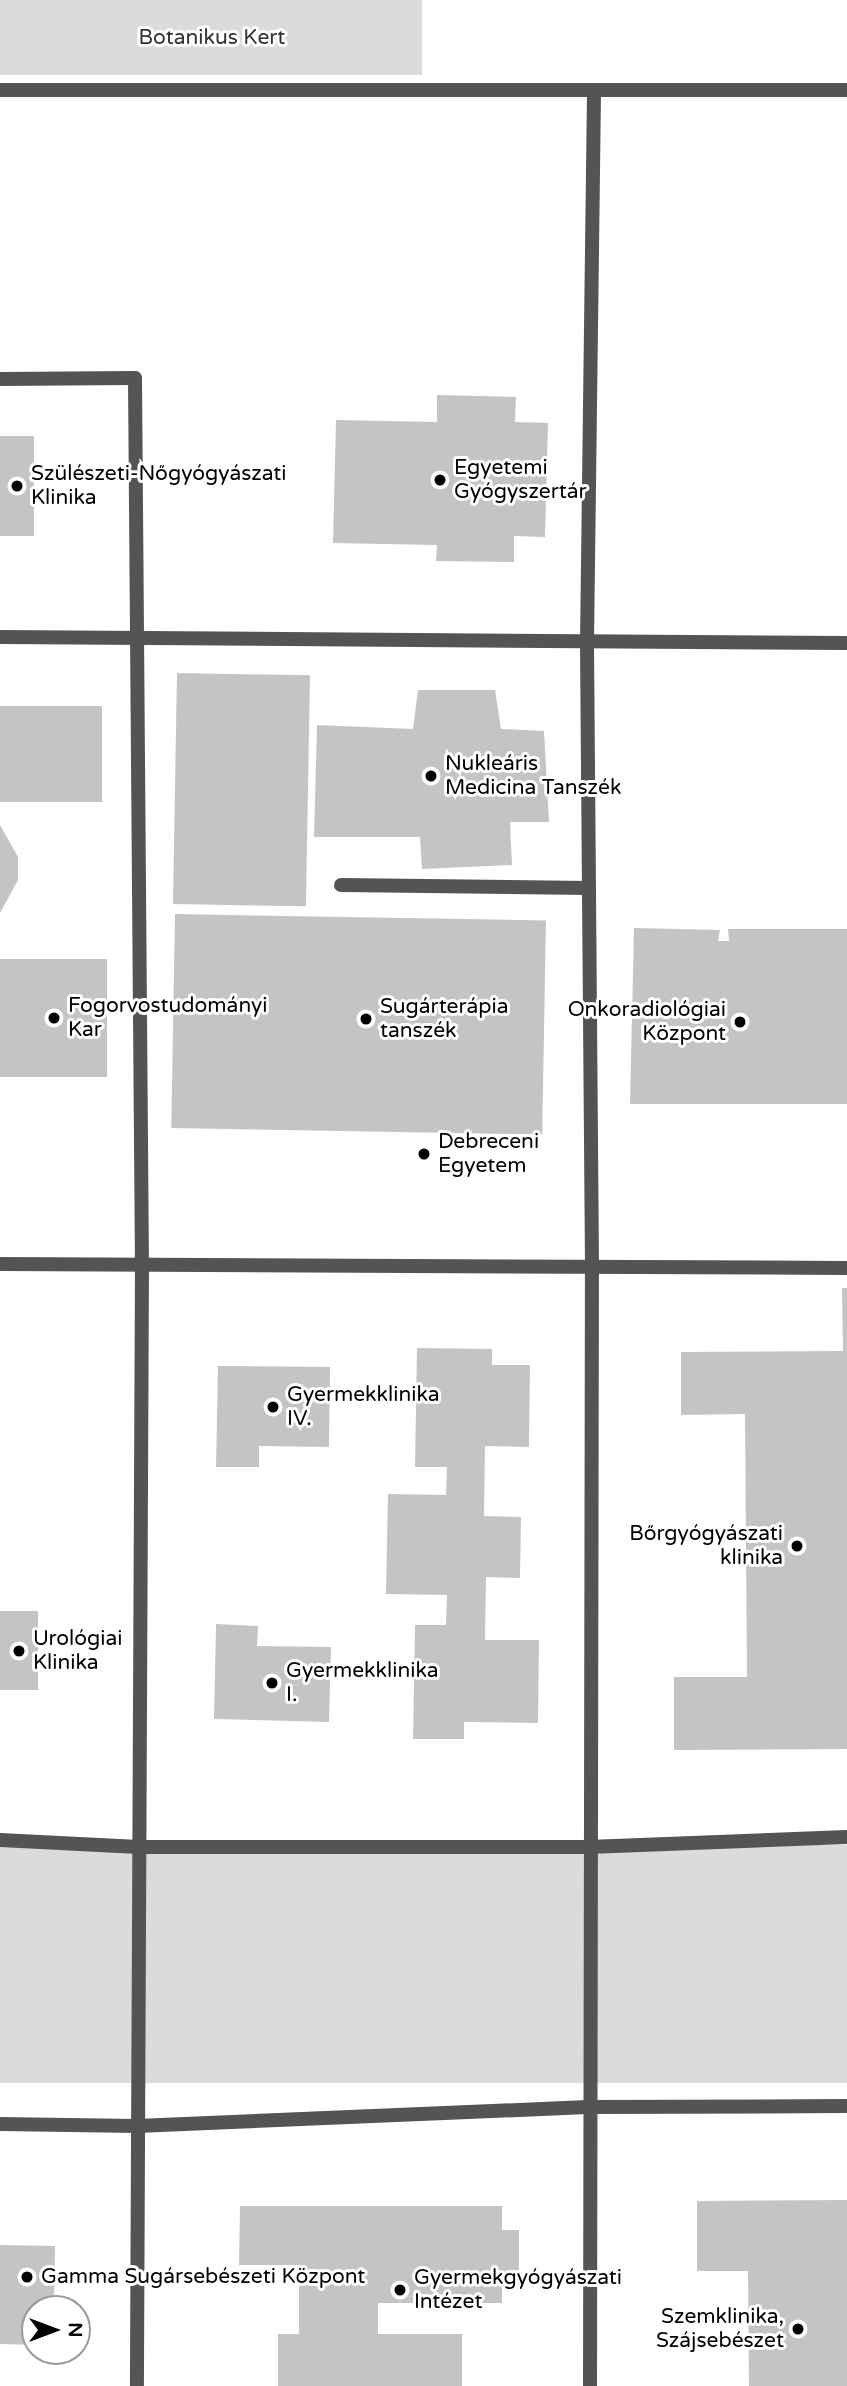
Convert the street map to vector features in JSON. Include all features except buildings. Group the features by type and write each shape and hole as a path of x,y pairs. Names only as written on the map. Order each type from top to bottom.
{"lane":[{"path":"0,90 847,90"},
{"path":"590,2386 588,1847 592,1266 587,642 594,92"},
{"path":"0,379 135,378 142,1265 137,2386"},
{"path":"0,637 847,643"},
{"path":"341,885 589,888"},
{"path":"0,1264 847,1268"},
{"path":"0,1840 139,1847 588,1847 847,1837"},
{"path":"0,2124 137,2126 588,2107 847,2106"}],"green space":[{"name":"Botanikus Kert","path":"0,0 422,0 422,75 0,75"},
{"path":"0,1845 847,1845 847,2083 0,2083"}],"place":[{"name":"Egyetemi Gyógyszertár","path":"440,480"},
{"name":"Szülészeti-Nőgyógyászati Klinika","path":"17,486"},
{"name":"Nukleáris Medicina Tanszék","path":"431,776"},
{"name":"Fogorvostudományi Kar","path":"54,1018"},
{"name":"Sugárterápia tanszék","path":"366,1019"},
{"name":"Onkoradiológiai Központ","path":"740,1022"},
{"name":"Debreceni Egyetem","path":"424,1154"},
{"name":"Gyermekklinika IV.","path":"273,1407"},
{"name":"Bőrgyógyászati klinika","path":"797,1546"},
{"name":"Urológiai Klinika","path":"19,1651"},
{"name":"Gyermekklinika I.","path":"272,1683"},
{"name":"Gamma Sugársebészeti Központ","path":"27,2277"},
{"name":"Gyermekgyógyászati Intézet","path":"400,2290"},
{"name":"Szemklinika, Szájsebészet","path":"798,2329"}]}
